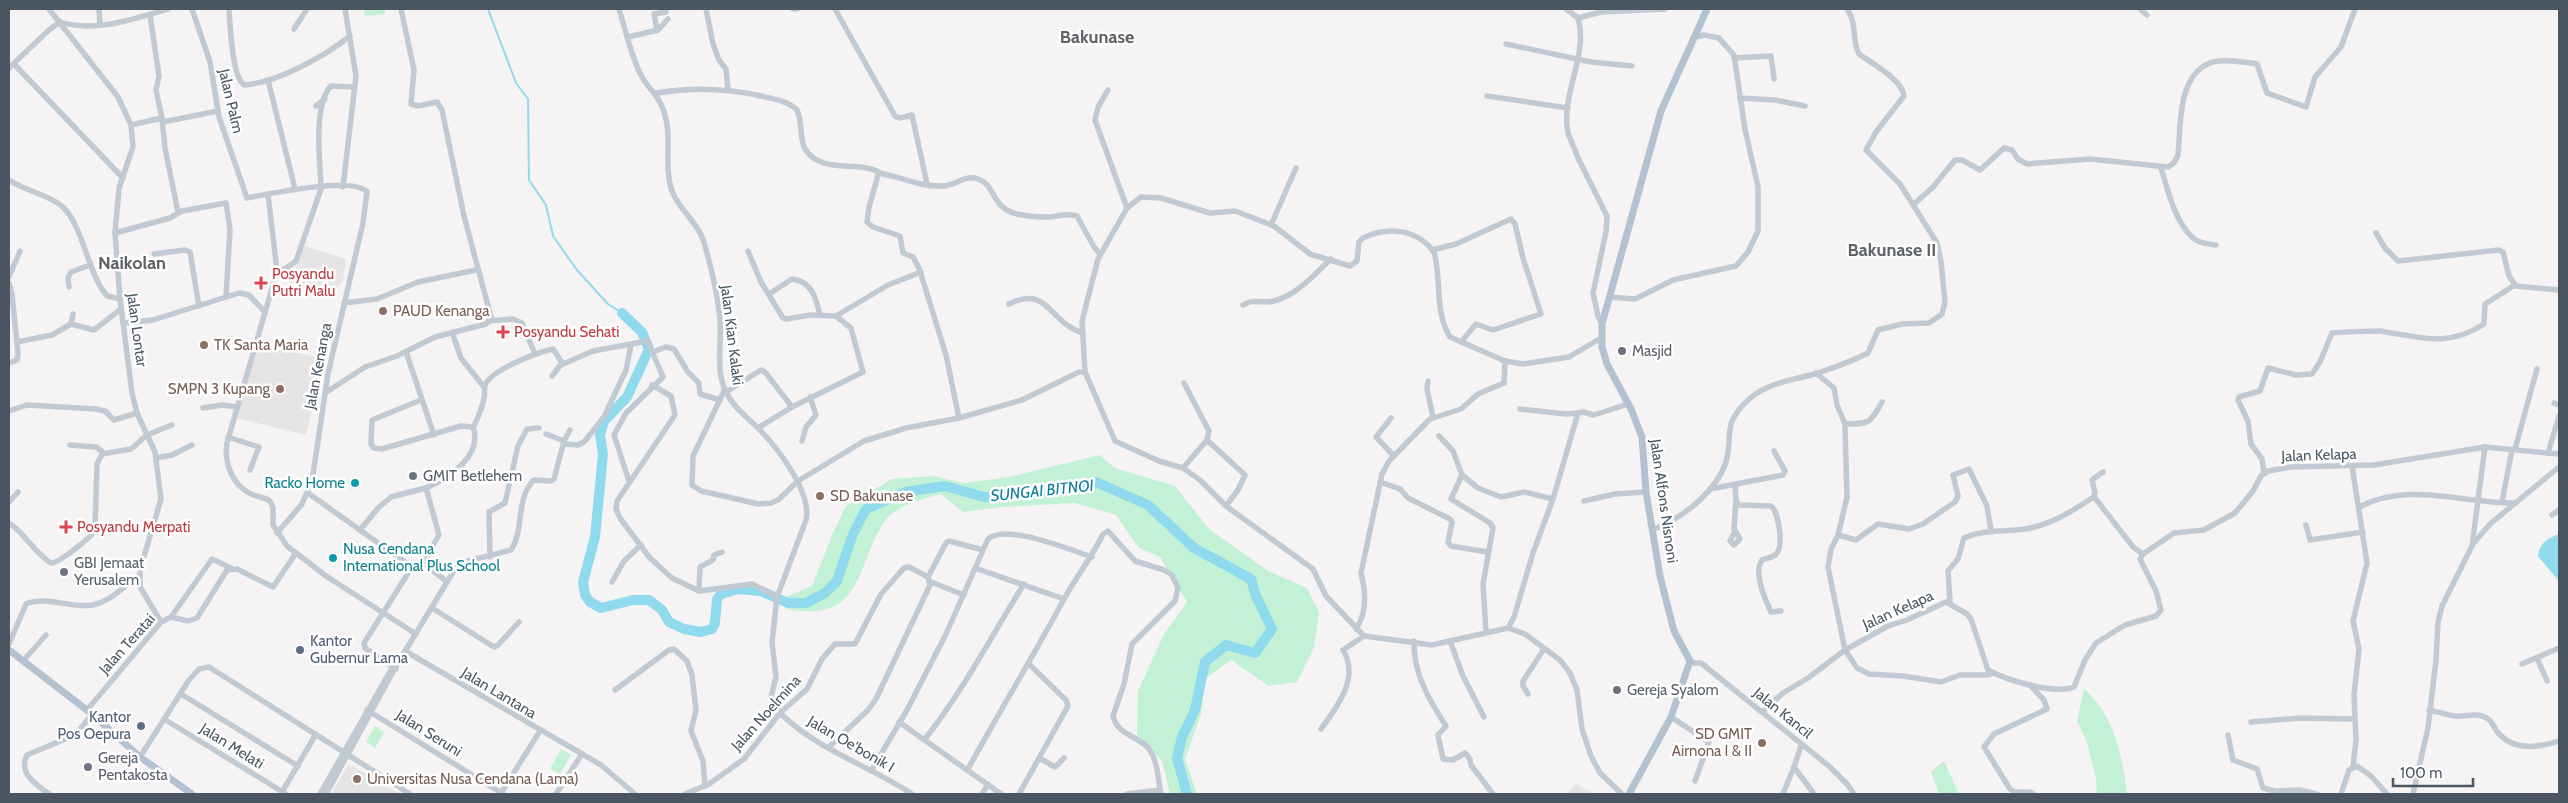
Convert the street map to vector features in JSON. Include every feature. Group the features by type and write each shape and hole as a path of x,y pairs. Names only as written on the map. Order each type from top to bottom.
{"main road":[{"name":"Jalan Alfons Nisnoni","path":"1690,663 1688,654 1674,631 1660,576 1646,492 1642,437 1608,364 1601,338 1602,324 1609,297 1661,111 1707,9"},
{"path":"9,650 90,712 140,757 192,794"},
{"path":"1629,794 1671,717 1690,663"}],"street":[{"name":"Jalan Lontar","path":"49,9 118,97 130,125 133,148 117,197 115,233 120,299 137,413 156,458 161,499 139,576"},
{"path":"99,9 100,24"},
{"path":"123,178 11,66 50,28 60,22 100,24 150,15 165,9"},
{"name":"Jalan Palm","path":"192,9 210,62 218,111 247,198"},
{"path":"230,9 232,42 241,83 247,85 268,80 314,59 350,36"},
{"path":"294,29 307,9"},
{"path":"343,187 356,67 345,9"},
{"path":"401,9 414,70 411,104 418,106 437,102 442,110 476,270 490,312 489,321"},
{"name":"Jalan Kian Kalaki","path":"619,9 642,77 657,93 667,125 670,186 701,234 720,319 720,360 726,391 739,410 773,445 798,482"},
{"path":"657,30 654,14 666,12 666,9"},
{"path":"706,9 713,44 719,60 726,69 728,89"},
{"path":"835,9 895,116 900,118 912,115 927,184"},
{"path":"1566,9 1578,18 1580,28 1578,58 1568,108 1568,133 1579,160 1608,216 1593,294 1598,316 1602,324"},
{"path":"1578,18 1619,10 1665,9"},
{"path":"1652,530 1675,518 1710,489 1720,475 1725,463 1730,424 1743,405 1764,389 1778,382 1816,373 1868,353 1878,330 1902,324 1929,323 1942,314 1945,302 1939,249 1914,204 1900,184 1866,150 1904,94 1890,76 1859,54 1856,49 1854,20 1847,9"},
{"path":"2140,9 2147,15"},
{"path":"1914,204 1933,188 1955,160 1962,160 1980,170 2004,148 2012,150 2018,159 2027,164 2090,159 2161,168 2172,165 2178,155 2183,103 2188,86 2198,71 2213,62 2257,64 2267,93 2306,107 2317,74 2341,47 2355,9"},
{"path":"150,15 158,76 156,90 163,120 165,148 178,212"},
{"path":"628,37 657,30 664,26 668,20"},
{"path":"1609,297 1634,299 1673,280 1736,266 1748,252 1759,229 1759,198 1755,166 1732,52 1722,39 1704,35 1695,37"},
{"path":"1506,44 1632,66"},
{"path":"1734,58 1771,56 1774,79"},
{"path":"268,80 295,189"},
{"path":"276,271 285,269 296,261 321,186 318,144 321,111 325,99 331,86 355,86"},
{"path":"657,93 685,89 728,89 780,100 796,108 800,114 805,148 819,161 879,173 917,184 946,186 966,177 980,180 987,185 997,203 1011,212 1047,217 1073,214 1077,216 1094,247 1100,254"},
{"path":"1108,90 1098,107 1095,120 1127,208"},
{"path":"1487,96 1568,108"},
{"path":"1740,98 1774,100 1805,106"},
{"path":"316,106 325,99"},
{"path":"130,125 218,111"},
{"path":"1271,225 1296,168"},
{"path":"2161,168 2173,204 2190,235 2204,243 2216,245"},
{"path":"879,173 869,207 867,222 900,236 903,252 913,258 921,272 946,355 959,418"},
{"path":"9,180 24,190 58,203 64,208 72,220 97,281 107,296 120,299"},
{"name":"Jalan Kenanga","path":"247,198 321,186 363,188 368,196 326,393 312,481 308,493 297,511 277,533"},
{"path":"268,194 276,271 270,298 228,437 226,451 232,475 243,489 270,501 273,508 273,525 277,533 296,553 416,634"},
{"path":"1601,338 1564,358 1522,364 1506,361 1450,337 1445,328 1438,297 1435,256 1432,250 1416,236 1397,230 1363,238 1359,242 1357,261 1352,265 1310,254 1271,225 1236,211 1210,213 1152,196 1141,197 1127,208 1100,254 1082,321 1085,372 1114,441 1158,462 1183,468 1200,480 1226,506 1313,569 1326,596 1364,636 1380,640 1414,641 1432,645 1508,628 1525,634 1560,660 1570,673 1578,690 1582,729 1591,756 1600,773 1622,794"},
{"path":"115,233 163,220 178,212 226,203 229,211 230,229 226,297"},
{"path":"1432,250 1456,244 1511,219 1515,224 1523,258 1541,314 1494,330 1476,324 1461,342"},
{"path":"2376,233 2384,248 2400,262 2501,251 2515,285"},
{"path":"154,254 185,250 190,252 199,306"},
{"path":"748,250 769,294 784,319 820,314 836,316 851,328 863,371 792,407 758,428"},
{"path":"9,277 20,251"},
{"path":"1243,305 1254,300 1269,302 1284,298 1299,289 1331,259"},
{"path":"69,287 68,278 71,272 90,265"},
{"path":"344,303 377,299 418,282 476,270"},
{"path":"836,316 888,285 921,272"},
{"path":"769,294 792,279 800,281 813,292 820,314"},
{"path":"9,283 12,294 18,357 15,362 9,363"},
{"path":"2264,473 2262,459 2251,444 2248,422 2238,400 2239,397 2260,391 2268,368 2296,375 2312,374 2320,362 2332,333 2380,332 2433,340 2464,334 2484,324 2485,304 2515,285 2536,289 2559,290"},
{"path":"123,323 153,320 244,293 265,312"},
{"path":"1009,304 1024,297 1036,298 1067,327 1082,333"},
{"path":"17,342 52,335 71,324 94,330 121,309"},
{"path":"71,324 73,314"},
{"path":"326,393 360,370 406,352 429,340 452,332 480,326 489,321 513,319 522,323 535,354"},
{"path":"452,332 461,358 484,387"},
{"path":"552,376 562,363 608,347 631,345 644,341 653,352 663,377 652,385 620,420 614,435 629,481"},
{"path":"546,434 564,443 578,445 584,442 604,417 626,370 631,345"},
{"path":"653,352 666,347 674,348 683,365 699,382 700,394 720,400"},
{"path":"473,427 478,422 484,398 484,387 490,378 535,354 554,349 562,363"},
{"path":"406,352 434,435"},
{"path":"1356,629 1365,617 1364,584 1361,573 1380,482 1387,464 1433,417 1461,409 1478,394 1504,383 1506,361"},
{"path":"2502,502 2514,450 2537,369"},
{"path":"792,407 765,372 761,370 726,391 693,456 692,482 694,488 728,497 767,504 778,500 798,482 852,448 875,437 922,424 959,418 1022,400 1079,372 1085,372"},
{"path":"1816,373 1834,388 1835,400 1845,424 1847,495 1838,535 1832,544 1828,567 1845,650 1857,668 1870,674 1903,676 1941,682 1960,675 1986,675 1994,673 2030,685 2062,689 2074,687 2085,660 2096,643 2125,625 2159,614 2161,606 2156,591 2140,560 2143,554 2133,547 2093,498"},
{"path":"1428,381 1427,388 1433,417"},
{"path":"1183,468 1207,440 1209,429 1184,383"},
{"path":"652,385 671,396 675,415 629,481 617,502 616,509 641,545 664,573 699,591 752,584 777,597"},
{"path":"802,441 806,427 816,415 810,398"},
{"path":"421,400 372,420 371,444 374,448 379,449 466,425 473,427"},
{"path":"1845,424 1863,424 1871,421 1882,402"},
{"path":"1520,409 1594,415 1628,404"},
{"path":"203,408 214,405 237,407"},
{"path":"9,410 27,406 96,409 105,411 114,420 137,413"},
{"path":"1508,628 1514,618 1533,553 1553,499 1579,413"},
{"path":"2548,453 2559,416"},
{"path":"1391,418 1376,437 1394,456"},
{"path":"9,523 49,562 62,560 71,549 91,537 95,530 97,464 100,456 104,453 131,450 147,435 172,425"},
{"path":"360,530 378,508 391,497 426,488 447,477 474,449 477,439 473,427"},
{"path":"490,557 489,512 505,503 520,440 529,428 539,428"},
{"path":"320,794 398,661 432,608 446,581 460,563 508,552 512,547 519,531 526,492 534,480 553,480 570,430"},
{"path":"1440,436 1453,451 1462,475 1478,488 1497,497 1524,492 1553,499"},
{"path":"228,437 258,447 250,470"},
{"path":"1207,440 1245,475 1238,490 1226,506"},
{"path":"70,445 96,447 104,453"},
{"path":"156,458 172,455 192,446"},
{"path":"2472,546 2485,446"},
{"name":"Jalan Kelapa","path":"2143,554 2174,533 2200,530 2238,511 2264,473 2291,467 2352,466 2485,446 2559,454"},
{"path":"1710,489 1785,474 1782,463 1774,451"},
{"path":"2341,794 2348,771 2353,766 2356,740 2354,719 2359,649 2353,621 2367,563 2352,466"},
{"path":"2413,794 2426,741 2435,676 2440,613 2472,546 2490,524 2559,466"},
{"path":"1838,535 1856,540 1878,524 1909,530 1924,524 1955,502 1958,496 1953,476 1969,469 1987,506 1991,530"},
{"path":"1950,603 1948,569 1958,559 1963,539 1991,530 2018,530 2039,526 2068,513 2093,498 2095,493 2092,480 2103,472"},
{"path":"1462,475 1451,498 1493,526 1483,584 1486,632"},
{"path":"780,713 771,695 776,677 772,642 777,597 808,514 798,482"},
{"path":"1380,482 1400,489 1408,498 1450,519 1452,522 1448,542 1451,546 1488,552"},
{"path":"1735,485 1735,531"},
{"path":"308,493 412,567 418,569 439,535 426,488"},
{"path":"9,502 18,492"},
{"path":"1584,501 1615,494 1646,492"},
{"path":"2359,508 2381,499 2408,494 2516,503"},
{"path":"1736,501 1740,505 1772,507 1777,512 1779,549 1774,556 1762,560 1759,569 1762,590 1771,612 1781,611"},
{"path":"2552,515 2559,510"},
{"path":"2306,525 2310,540 2362,532"},
{"path":"968,769 1007,696 1029,664 1064,599 1092,557 1104,534 1108,531 1135,561 1164,570 1172,575 1178,588 1175,601 1132,644 1124,684 1113,716 1120,730 1149,750 1156,766 1160,792 1127,794"},
{"path":"871,771 916,693 991,536 1005,534 1041,541 1092,557"},
{"path":"828,748 868,710 876,699 948,541 983,550"},
{"path":"612,582 624,561 641,545"},
{"path":"699,591 700,567 709,563 714,555 722,552"},
{"path":"171,617 210,560 216,558 231,568 237,569 273,587 296,553"},
{"path":"423,563 446,581"},
{"path":"394,668 364,646 382,612 412,567"},
{"name":"Jalan Noelmina","path":"685,794 705,786 744,759 780,713 807,689 822,659 835,644 855,644 881,594 904,568 909,567 929,580"},
{"name":"Jalan Teratai","path":"49,794 24,771 23,763 27,755 70,737 79,731 90,712 161,622 171,617 188,621 197,618 226,572 231,568"},
{"path":"975,568 1064,599"},
{"path":"139,576 140,587 161,622"},
{"path":"9,644 26,604 37,601 82,605 98,604 111,598 139,576"},
{"path":"929,580 964,595"},
{"path":"925,739 950,706 984,654 1024,584"},
{"name":"Jalan Kelapa","path":"1763,711 1783,693 1808,678 1845,650 1888,626 1913,618 1936,606 1950,603 1967,614 1971,619 1985,665 1994,673"},
{"path":"432,608 494,647 498,645 518,622"},
{"path":"23,661 46,635"},
{"path":"1321,730 1350,680 1348,662 1343,650 1364,636"},
{"path":"1414,641 1414,658 1418,675 1446,726 1438,735 1443,759 1453,760 1465,753 1471,765 1493,794"},
{"path":"1450,641 1463,676 1484,717"},
{"path":"2522,664 2559,648"},
{"path":"615,690 669,650 674,649 680,653 690,666 694,685 696,710 691,732 703,761 705,786"},
{"path":"1528,694 1522,686 1523,681 1544,649"},
{"name":"Jalan Lantana","path":"405,651 582,754 616,776 635,794"},
{"path":"2537,658 2547,681"},
{"name":"Jalan Kancil","path":"1690,663 1701,663 1763,711 1801,746 1841,777 1854,794"},
{"path":"1020,794 1041,759 1068,703 1029,664"},
{"path":"140,757 195,672 210,667 410,794"},
{"path":"2030,685 2044,700 2047,709 1994,734 1984,746 2010,789 2015,792 2030,792 2033,794"},
{"path":"181,694 298,766"},
{"path":"2429,710 2456,716 2476,715 2485,717 2493,724 2501,736 2525,746 2543,745 2559,741"},
{"name":"Jalan Seruni","path":"369,711 502,794"},
{"name":"Jalan Oe'bonik I","path":"780,713 828,748 912,794"},
{"path":"1671,717 1710,742 1695,780"},
{"path":"2251,722 2300,718 2354,719"},
{"name":"Jalan Melati","path":"164,719 284,793"},
{"path":"899,722 1001,794"},
{"path":"502,794 540,731"},
{"path":"284,793 316,734"},
{"path":"2228,735 2232,760 2257,769 2262,788 2275,791 2299,790 2317,794"},
{"path":"1783,794 1801,746"},
{"path":"326,794 345,754"},
{"path":"556,794 582,754"},
{"path":"1041,759 1055,767 1064,758"},
{"path":"2353,766 2366,772 2387,794"},
{"path":"1794,767 1814,794"},
{"path":"982,794 988,784"}],"shaded area":[{"path":"304,246 346,259 343,280 333,294 290,282"},
{"name":"SMPN 3 Kupang","path":"255,343 324,359 306,435 236,418"},
{"name":"Universitas Nusa Cendana (Lama)","path":"349,764 400,794 331,794"},
{"path":"1576,783 1593,794 1567,794"}],"green space":[{"path":"364,9 385,9 385,14 365,16"},
{"path":"1100,455 1115,468 1175,486 1209,529 1268,571 1307,588 1319,612 1314,647 1297,682 1269,686 1231,660 1205,679 1201,714 1185,759 1197,794 1170,794 1162,761 1137,735 1138,691 1164,634 1187,602 1160,557 1139,548 1116,515 1075,503 1002,507 963,512 941,494 926,498 895,511 884,522 853,588 843,600 830,608 811,611 786,609 788,596 812,586 846,506 892,479 933,476 964,483 1009,477"},
{"path":"2084,689 2095,700 2110,724 2123,765 2127,794 2097,794 2096,779 2087,742 2077,721"},
{"path":"375,726 384,732 375,748 366,742"},
{"path":"561,749 571,755 560,774 550,769"},
{"path":"1944,761 1959,794 1939,794 1931,772"}],"water":[{"path":"2559,534 2559,581 2538,556 2540,547"}],"waterway":[{"path":"488,9 516,83 528,99 529,180 546,205 553,236 577,270 608,304 622,313"},
{"name":"SUNGAI BITNOI","path":"622,313 642,332 649,349 627,397 604,421 600,435 603,454 595,537 583,582 585,595 590,602 601,608 633,600 649,600 662,610 669,622 684,629 701,632 712,629 715,623 717,599 721,594 738,589 761,591 788,603 806,603 825,593 837,581 853,534 866,509 905,492 945,486 984,497 996,497 1066,490 1096,482 1148,505 1194,548 1251,579 1256,596 1272,629 1255,653 1226,645 1205,662 1195,710 1182,737 1177,758 1187,794"}],"place":[{"name":"Posyandu Putri Malu","path":"261,283"},
{"name":"PAUD Kenanga","path":"383,311"},
{"name":"Posyandu Sehati","path":"503,332"},
{"name":"TK Santa Maria","path":"204,345"},
{"name":"Masjid","path":"1622,351"},
{"name":"SMPN 3 Kupang","path":"280,389"},
{"name":"GMIT Betlehem","path":"413,476"},
{"name":"Racko Home","path":"355,483"},
{"name":"SD Bakunase","path":"820,496"},
{"name":"Posyandu Merpati","path":"66,527"},
{"name":"Nusa Cendana International Plus School","path":"333,558"},
{"name":"GBI Jemaat Yerusalem","path":"64,572"},
{"name":"Kantor Gubernur Lama","path":"300,650"},
{"name":"Gereja Syalom","path":"1617,690"},
{"name":"Kantor Pos Oepura","path":"141,726"},
{"name":"SD GMIT Airnona I & II","path":"1762,743"},
{"name":"Gereja Pentakosta","path":"88,767"},
{"name":"Universitas Nusa Cendana (Lama)","path":"357,779"}],"district":[{"name":"Bakunase","path":"1097,37"},
{"name":"Bakunase II","path":"1892,250"},
{"name":"Naikolan","path":"132,263"}]}
